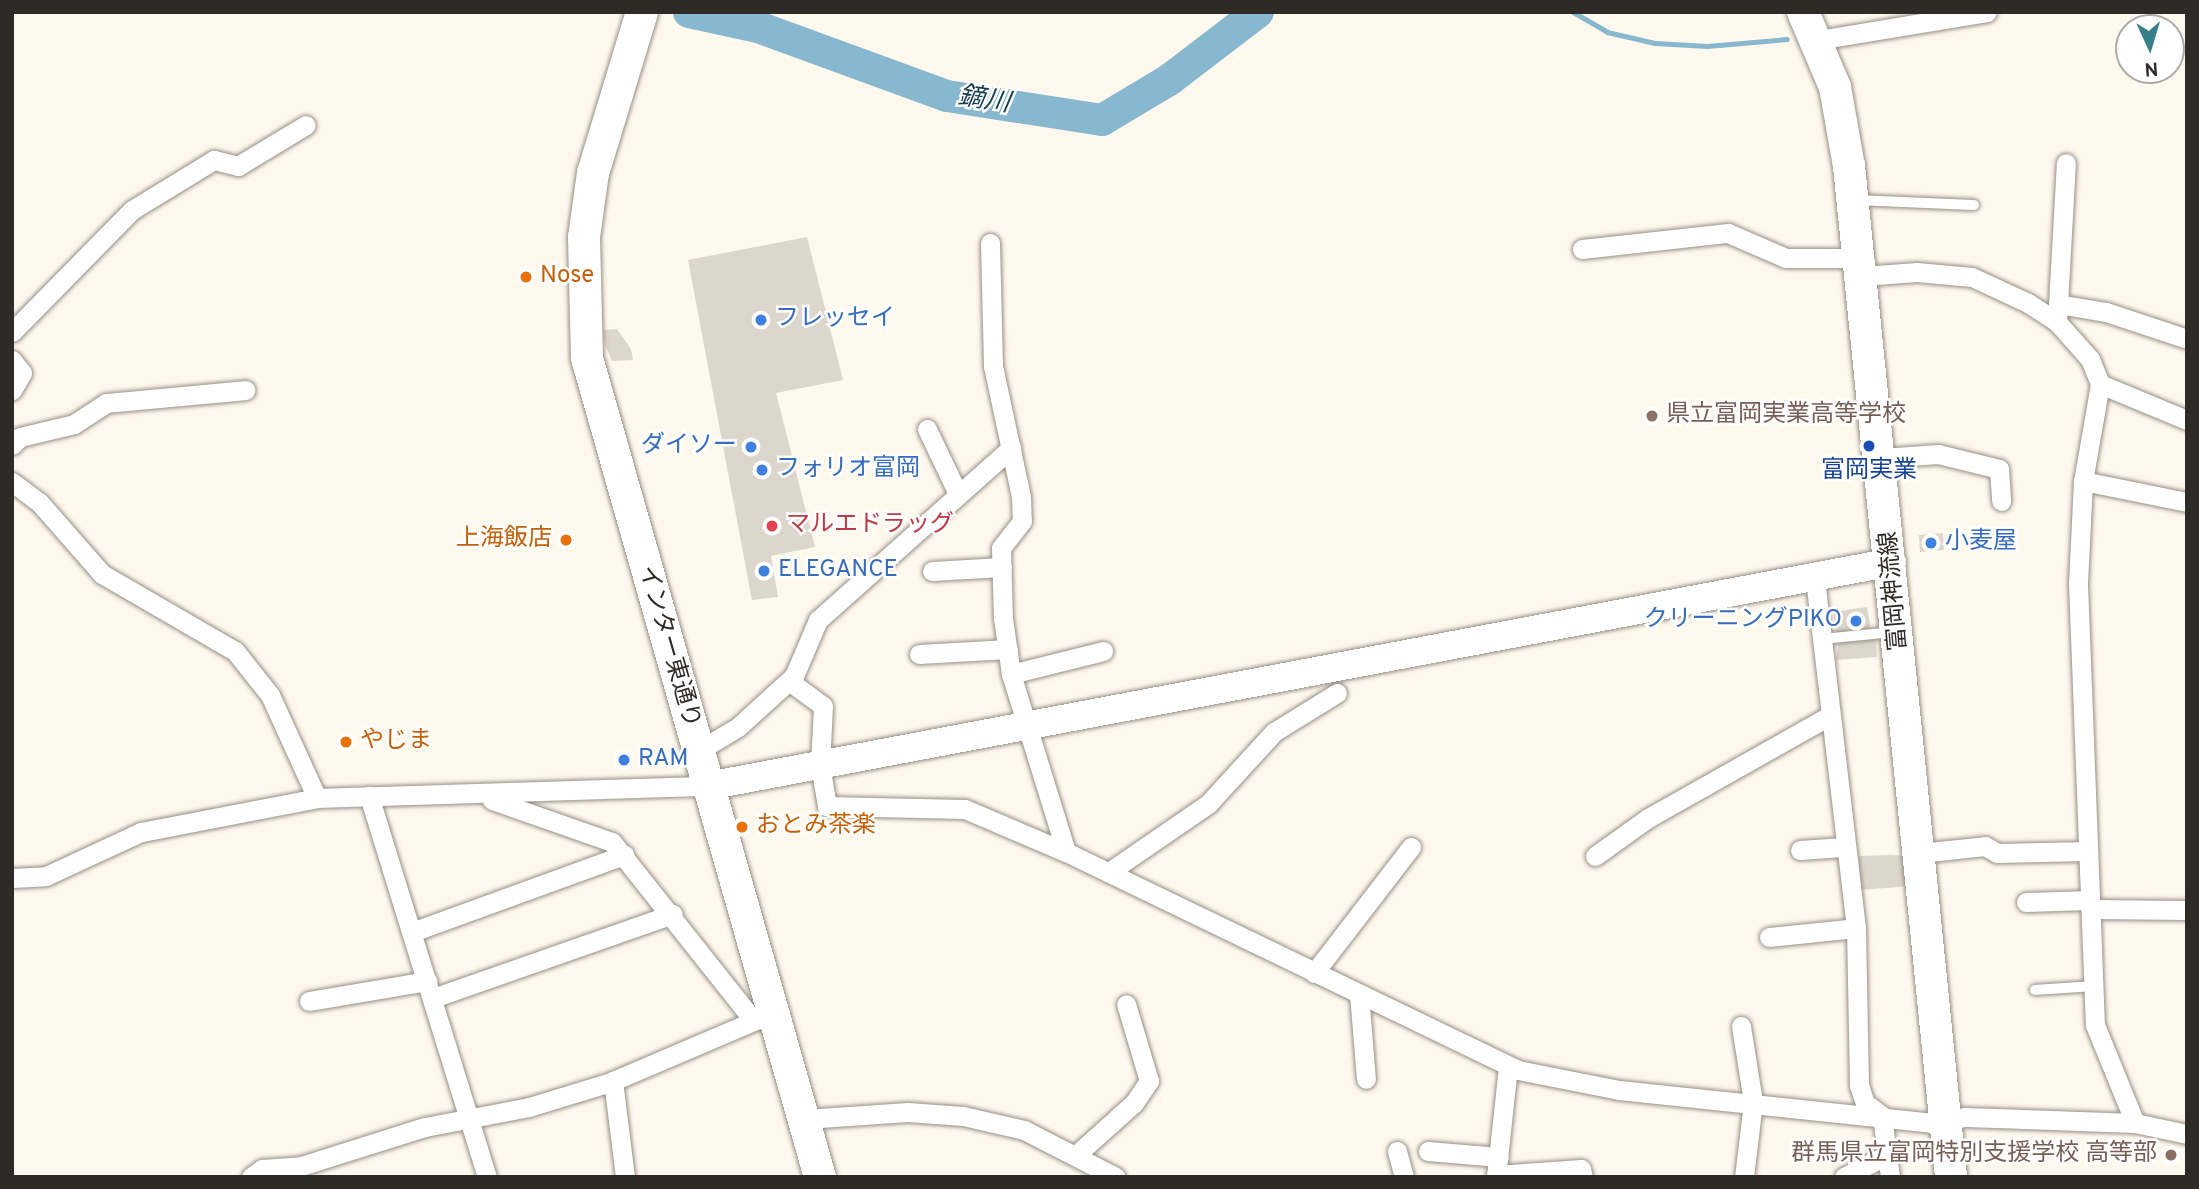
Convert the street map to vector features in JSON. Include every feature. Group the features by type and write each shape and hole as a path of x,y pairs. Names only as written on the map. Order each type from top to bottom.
{"main road":[{"name":"インター東通り","path":"642,12 610,110 584,237 587,358 708,786 766,1022 804,1119 821,1177"},
{"name":"富岡神流線","path":"1803,12 1818,40 1835,87 1853,200 1882,458 1951,1177"}],"street":[{"path":"1818,40 1941,16 1987,12"},
{"path":"12,332 132,210 214,160 238,166 306,125"},
{"path":"2066,163 2057,313 2090,359 2100,384 2083,481 2078,584 2095,1025 2135,1123"},
{"path":"1581,248 1728,233 1786,258 1972,278 2057,313 2106,312 2187,339"},
{"path":"990,243 993,366 1011,448 1022,521 1001,548 1011,674 1025,727 1066,852"},
{"path":"12,360 22,373 12,390"},
{"path":"2100,384 2187,420"},
{"path":"15,435 74,424 106,403 245,390"},
{"path":"927,429 958,494"},
{"path":"698,751 738,727 789,681 818,620 1011,448"},
{"path":"1882,458 1938,454 1999,469 2001,501"},
{"path":"2083,481 2187,502"},
{"path":"12,482 38,502 102,574 235,651 270,695 317,799"},
{"path":"12,878 46,876 141,832 317,799 708,786 1815,579 1892,562"},
{"path":"932,571 1002,567"},
{"path":"1815,579 1843,847 1856,928 1859,1085 1865,1103 1882,1116 1890,1177"},
{"path":"919,654 1008,649"},
{"path":"1011,674 1102,651"},
{"path":"789,681 823,706 820,765 827,806 965,809 1109,872 1508,1066 1619,1090 1945,1123 1965,1117 2135,1123 2187,1134"},
{"path":"1109,872 1208,804 1274,732 1336,693"},
{"path":"1595,856 1648,818 1829,716"},
{"path":"251,1177 262,1169 300,1166 466,1117 529,1107 614,1081 766,1022 612,842 477,794"},
{"path":"369,796 430,989 466,1117 487,1177"},
{"path":"1920,853 1985,846 1997,853 2088,851"},
{"path":"1314,973 1411,847"},
{"path":"1800,850 1843,847"},
{"path":"412,932 624,855"},
{"path":"2026,902 2187,909"},
{"path":"309,1001 430,989 673,914"},
{"path":"1769,937 1856,928"},
{"path":"1359,994 1366,1079"},
{"path":"1076,1155 1135,1103 1149,1081 1126,1004"},
{"path":"1741,1026 1753,1102 1744,1177"},
{"path":"1497,1170 1508,1066"},
{"path":"614,1081 625,1177"},
{"path":"804,1119 908,1112 963,1116 1024,1130 1115,1177"},
{"path":"1397,1151 1404,1177"},
{"path":"1428,1151 1497,1170 1581,1170 1583,1177"},
{"path":"1844,1177 1886,1155"}],"lane":[{"path":"1853,200 1974,205"},
{"path":"1821,639 1899,632"},
{"path":"2035,990 2094,986"}],"building":[{"name":"フォリオ富岡","path":"807,237 843,380 776,393 815,547 771,556 778,597 752,600 688,260"},
{"path":"617,329 631,349 633,360 612,361 605,345 603,330"},
{"path":"1943,533 1944,550 1920,552 1919,535"},
{"path":"1867,607 1871,631 1837,636 1833,612"},
{"path":"1876,637 1877,657 1836,660 1839,639"},
{"path":"1859,856 1910,856 1912,886 1859,890"}],"waterway":[{"name":"鏑川","path":"689,12 758,27 947,96 1102,120 1169,80 1258,12"},
{"path":"1573,12 1607,32 1655,43 1707,46 1787,39"}],"place":[{"name":"Nose","path":"526,277"},
{"name":"フレッセイ","path":"761,320"},
{"name":"県立富岡実業高等学校","path":"1652,416"},
{"name":"富岡実業","path":"1869,446"},
{"name":"ダイソー","path":"751,447"},
{"name":"フォリオ富岡","path":"762,470"},
{"name":"マルエドラッグ","path":"772,526"},
{"name":"上海飯店","path":"566,540"},
{"name":"小麦屋","path":"1931,543"},
{"name":"ELEGANCE","path":"764,571"},
{"name":"クリーニングPIKO","path":"1856,621"},
{"name":"やじま","path":"346,742"},
{"name":"RAM","path":"624,760"},
{"name":"おとみ茶楽","path":"742,827"},
{"name":"群馬県立富岡特別支援学校 高等部","path":"2171,1155"}]}
